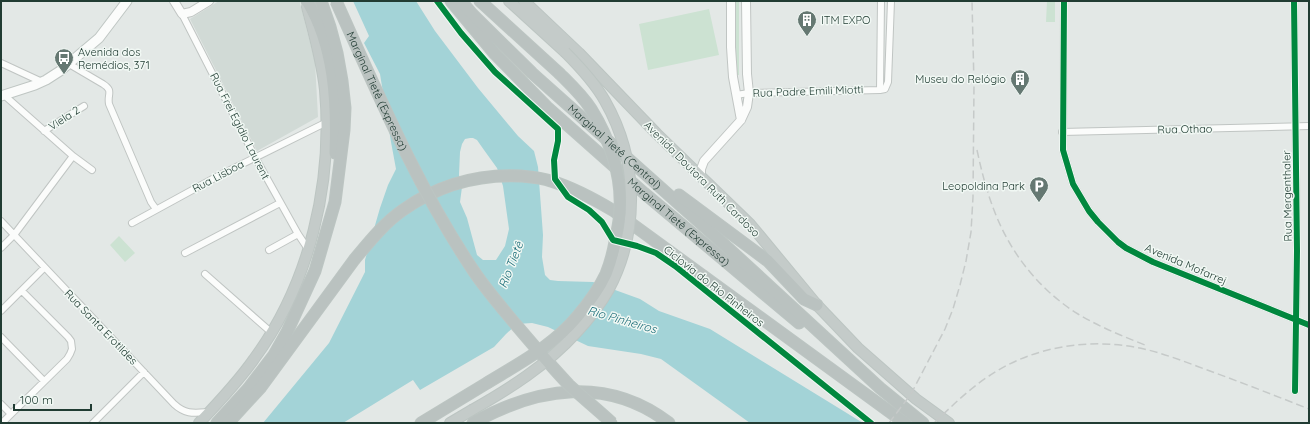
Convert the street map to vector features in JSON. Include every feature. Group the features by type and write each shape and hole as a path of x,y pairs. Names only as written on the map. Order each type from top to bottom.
{"highway":[{"path":"198,423 232,388 255,359 272,333 294,289 316,223 325,170 325,89 321,61 306,1"},
{"path":"306,1 314,13 324,38 333,89 335,140 328,227"},
{"path":"217,423 248,389 274,355 287,332 315,271 336,202 345,108 337,53 330,26 321,1"},
{"name":"Marginal Tietê (Expressa)","path":"336,1 369,75 418,177 465,258 497,302 550,363 570,385 612,423"},
{"name":"Marginal Tietê (Expressa)","path":"451,1 495,54 552,112 804,328 825,337 880,388 923,423"},
{"name":"Marginal Tietê (Central)","path":"461,1 472,14 528,69 825,337"},
{"path":"420,423 487,383 545,346 563,332 589,301 606,274 613,253 618,229 620,209 619,186 613,158 607,140 590,108 582,96 559,73 480,1"},
{"path":"450,423 493,398 536,370 576,334 608,291 623,257 632,208 632,189 626,154 618,128 605,100 592,81 565,52 509,1"},
{"name":"Avenida Doutora Ruth Cardoso","path":"524,1 579,53 641,119 750,224 817,305 858,348 916,400 949,423"},
{"path":"571,108 581,110 636,162 768,261 804,299 817,305"},
{"path":"228,423 261,387 368,242 385,225 403,210 441,188 480,178 498,176 532,177 551,180 582,193 614,211 905,423"},
{"path":"474,423 507,406 528,399 568,392 591,393 630,401 650,410 669,423"}],"main road":[{"path":"3,95 42,82 60,71 99,38 126,1"}],"street":[{"name":"Rua Frei Egidio Laurent","path":"174,1 255,158 308,249"},
{"path":"182,14 191,12 209,1"},
{"path":"731,1 731,47 733,77 741,120"},
{"path":"701,177 702,166 709,155 741,120 747,107 749,93 747,74 746,1"},
{"path":"881,1 880,90 885,89 888,82 891,1"},
{"name":"Avenida Mofarrej","path":"1064,1 1063,150 1073,184 1094,216 1118,242 1126,248 1153,262 1309,325"},
{"name":"Rua Mergenthaler","path":"1294,1 1297,251 1295,391"},
{"path":"1,63 42,82"},
{"path":"69,64 108,88 110,92 108,99 109,104 151,202 156,209"},
{"path":"733,77 742,79 747,74"},
{"name":"Rua Padre Emili Miotti","path":"736,95 749,93 880,90"},
{"path":"3,95 73,156 92,170"},
{"name":"Viela 2","path":"44,131 84,106"},
{"name":"Rua Lisboa","path":"132,223 218,176 326,122"},
{"name":"Rua Othao","path":"1062,132 1309,126"},
{"path":"687,164 696,164 709,155"},
{"path":"1,248 14,235 73,156"},
{"path":"185,253 280,203"},
{"name":"Rua Santa Erotildes","path":"1,221 44,268 180,409 193,413 210,412"},
{"path":"269,250 298,234"},
{"path":"1,311 44,268"},
{"path":"206,274 272,333"},
{"path":"2,423 67,359 70,354 71,344 68,337 22,291"},
{"path":"1,337 44,381"},
{"path":"93,423 144,372"},
{"path":"1,404 11,414"}],"shaded area":[{"path":"219,1 300,1 315,62 318,117 257,151 190,19"}],"green space":[{"path":"734,1 739,1 739,75 734,75"},
{"path":"1047,1 1055,1 1055,22 1046,22"},
{"path":"709,9 719,55 648,70 639,24"},
{"path":"119,236 135,253 125,262 110,245"}],"water":[{"path":"353,1 416,1 435,31 478,88 518,136 534,151 538,167 543,235 542,257 545,275 550,280 593,282 640,299 659,311 710,329 863,423 750,423 661,359 641,354 588,346 548,327 532,323 517,324 494,347 420,390 413,380 343,423 263,423 329,343 365,272 365,260 380,208 388,185 396,169 380,74 364,43 369,36","holes":["473,138 477,140 497,168 503,186 509,229 505,246 496,260 483,260 477,255 467,218 460,202 462,187 459,175 460,152 465,139"]}],"railway":[{"path":"889,423 911,394 945,329 953,309 966,261 971,232 973,197 974,85 972,1"},
{"path":"977,150 987,191 1001,227 1010,245 1034,277 1056,298 1078,314 1111,331 1145,345"},
{"path":"934,423 974,386 1006,366 1024,357 1044,351 1084,344 1124,345 1152,351 1309,409"}],"cycle path":[{"name":"Ciclovia do Rio Pinheiros","path":"437,1 461,33 495,72 558,129 558,141 554,160 555,179 568,197 589,210 602,222 613,240 637,246 656,253 675,266 871,423"},
{"path":"1064,1 1063,150 1073,184 1089,211 1118,242 1126,248 1153,262 1309,325"},
{"path":"1294,1 1297,251 1295,391"}],"place":[{"name":"ITM EXPO","path":"807,37"},
{"name":"Avenida dos Remédios, 371","path":"64,75"},
{"name":"Museu do Relógio","path":"1020,96"},
{"name":"Leopoldina Park","path":"1039,203"}],"water label":[{"name":"Rio Tietê","path":"511,265"},
{"name":"Rio Pinheiros","path":"622,320"}]}
